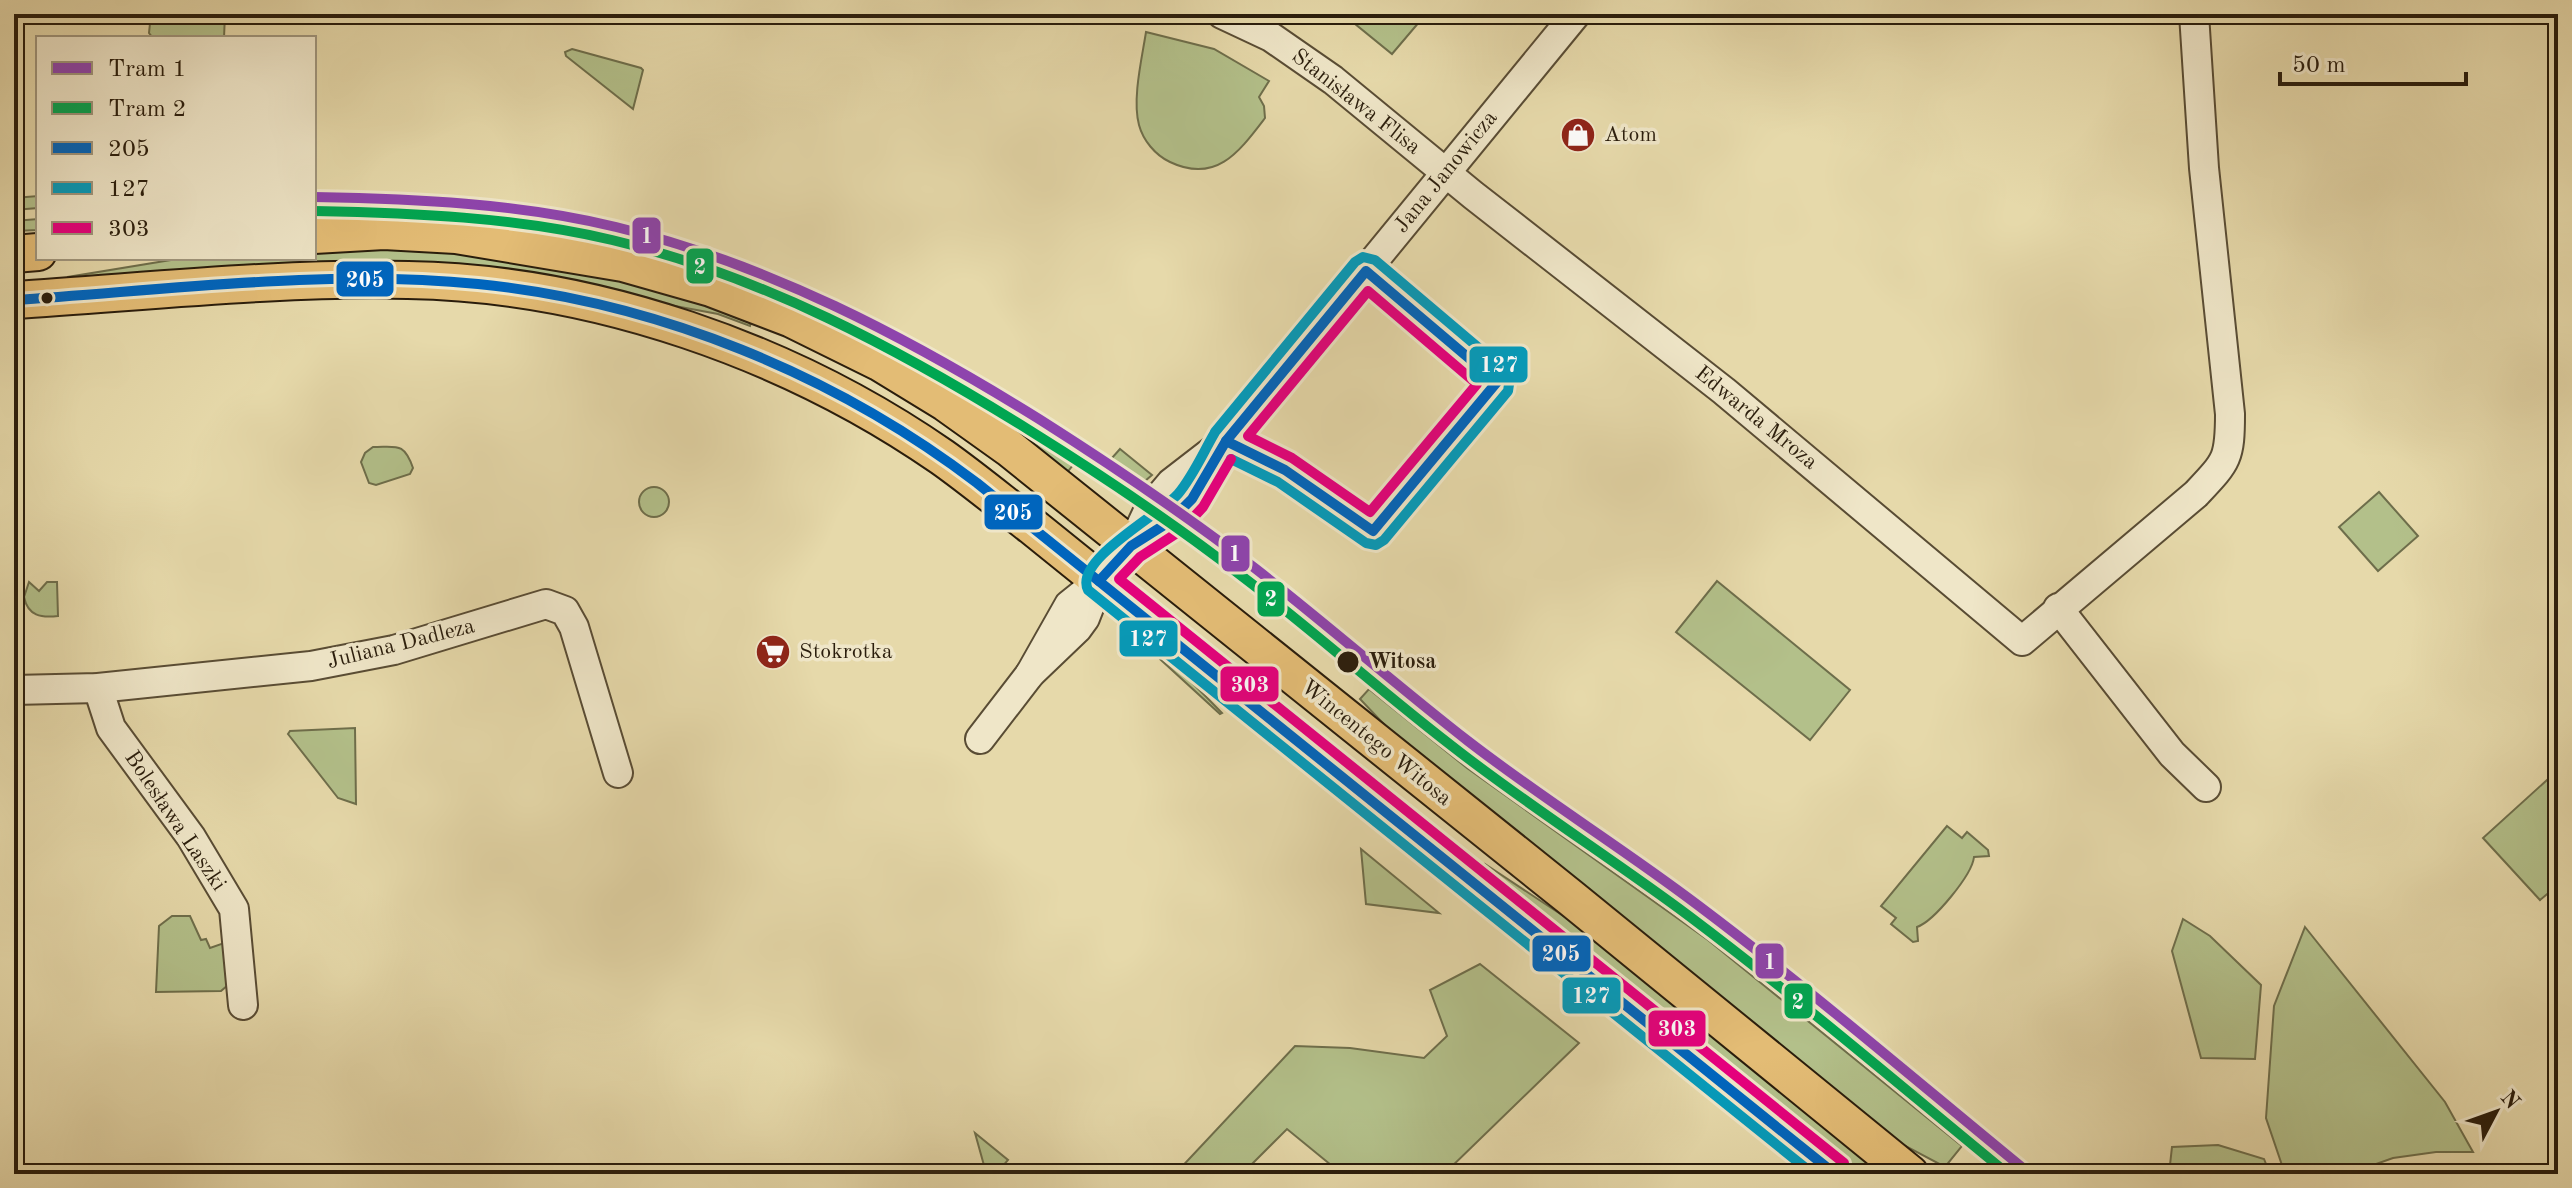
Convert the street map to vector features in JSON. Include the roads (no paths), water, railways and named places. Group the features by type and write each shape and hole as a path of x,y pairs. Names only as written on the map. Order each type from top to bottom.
{"main road":[{"name":"Wincentego Witosa","path":"316,235 384,231 456,235 623,263 711,288 792,319 879,362 1009,448 1910,1174"},
{"path":"14,254 36,252"},
{"path":"14,300 302,282 408,280 486,285 557,295 660,321 746,352 869,411 943,457 1835,1174"}],"street":[{"name":"Stanisława Flisa","path":"1222,14 1271,37 1333,80 1445,172"},
{"name":"Jana Janowicza","path":"1099,581 1131,546 1149,509 1171,483 1226,441 1576,14"},
{"name":"Edwarda Mroza","path":"1445,172 1724,391 2022,641 2196,494 2219,469 2230,448 2230,414 2204,168 2194,14"},
{"path":"980,739 1030,674 1077,629 1085,618 1099,581"},
{"name":"Juliana Dadleza","path":"14,690 98,688 311,666 394,650 546,604 565,611 574,627 618,773"},
{"path":"2058,608 2172,754 2206,787"},
{"name":"Bolesława Laszki","path":"98,688 111,728 191,837 234,909 243,1005"}],"tram line":[{"name":"1","path":"316,197 504,207 616,227 728,261 782,282 939,360 1039,419 1230,549 1468,741 1741,938 2030,1174"},
{"name":"2","path":"316,211 501,221 612,240 722,273 776,295 930,371 1084,465 1217,557 1461,753 1730,947 2008,1174"}],"place":[{"name":"Atom","path":"1578,135"},
{"name":"Stokrotka","path":"773,652"},
{"name":"Witosa","path":"1348,662"}]}
